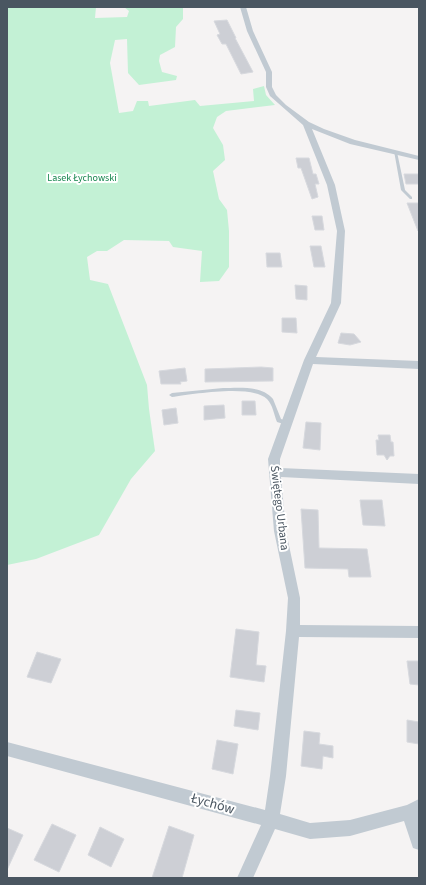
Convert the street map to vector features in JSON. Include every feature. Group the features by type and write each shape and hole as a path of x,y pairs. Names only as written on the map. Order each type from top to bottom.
{"street":[{"path":"243,7 250,31 269,72 269,87 273,96 306,124 321,131 370,146 419,158"},
{"name":"Świętego Urbana","path":"245,878 271,820 278,776 293,631 294,598 280,531 274,458 309,360 336,302 341,231 331,185 306,124"},
{"path":"309,360 419,365"},
{"path":"274,472 419,479"},
{"path":"293,631 419,632"},
{"name":"Łychów","path":"7,749 199,799 310,831 350,828 414,810"},
{"path":"414,810 419,842"}],"lane":[{"path":"395,152 402,190 411,198"},
{"path":"172,395 238,390 260,392 269,397 279,421 287,423"}],"green space":[{"name":"Lasek Łychowski","path":"7,7 96,7 95,18 127,17 129,11 124,7 183,7 183,19 176,27 175,47 160,55 159,61 162,72 177,76 176,80 139,85 128,73 127,39 115,40 110,63 119,113 133,111 137,101 148,101 149,106 195,100 200,106 254,101 253,89 264,86 266,95 275,105 226,111 217,117 213,128 223,145 225,160 213,171 219,199 227,210 229,231 229,267 219,281 200,282 202,251 173,247 169,241 124,240 107,251 97,251 87,257 90,280 108,284 147,385 155,451 131,479 99,535 36,559 7,565"}],"building":[{"path":"227,20 253,72 241,74 226,44 222,44 217,35 220,34 214,21"},
{"path":"296,158 309,158 313,174 316,174 319,184 315,184 318,197 312,199 301,168 298,168"},
{"path":"404,174 419,174 419,184 406,184"},
{"path":"407,203 419,203 419,231 418,231"},
{"path":"312,216 322,216 324,230 315,230"},
{"path":"310,246 321,246 325,267 314,267"},
{"path":"266,253 280,253 282,267 267,267"},
{"path":"295,285 307,286 307,300 296,299"},
{"path":"282,318 296,318 297,333 282,332"},
{"path":"341,333 354,334 361,342 350,345 338,343"},
{"path":"185,368 187,381 180,382 181,384 161,384 159,371"},
{"path":"273,368 273,381 205,382 205,369"},
{"path":"242,401 255,401 256,415 242,415"},
{"path":"224,405 225,418 204,420 204,406"},
{"path":"176,408 178,423 164,425 162,410"},
{"path":"306,422 321,423 320,450 303,448"},
{"path":"378,435 390,435 391,442 393,442 394,456 390,456 387,460 384,455 377,455 376,440 379,440"},
{"path":"360,500 382,500 385,526 363,525"},
{"path":"301,509 318,510 319,548 367,549 371,577 349,577 348,569 305,568"},
{"path":"236,629 259,632 256,665 266,666 264,682 230,677"},
{"path":"37,652 61,659 51,683 27,677"},
{"path":"407,661 419,661 419,685 410,684"},
{"path":"236,710 260,713 258,730 234,726"},
{"path":"407,720 419,722 419,744 407,742"},
{"path":"304,731 320,733 319,744 333,746 333,758 323,756 322,769 301,766"},
{"path":"217,740 238,744 233,774 212,769"},
{"path":"52,824 76,835 59,872 34,860"},
{"path":"169,826 194,835 182,878 152,878"},
{"path":"100,827 124,839 111,867 88,855"},
{"path":"7,828 23,835 7,870"}]}
